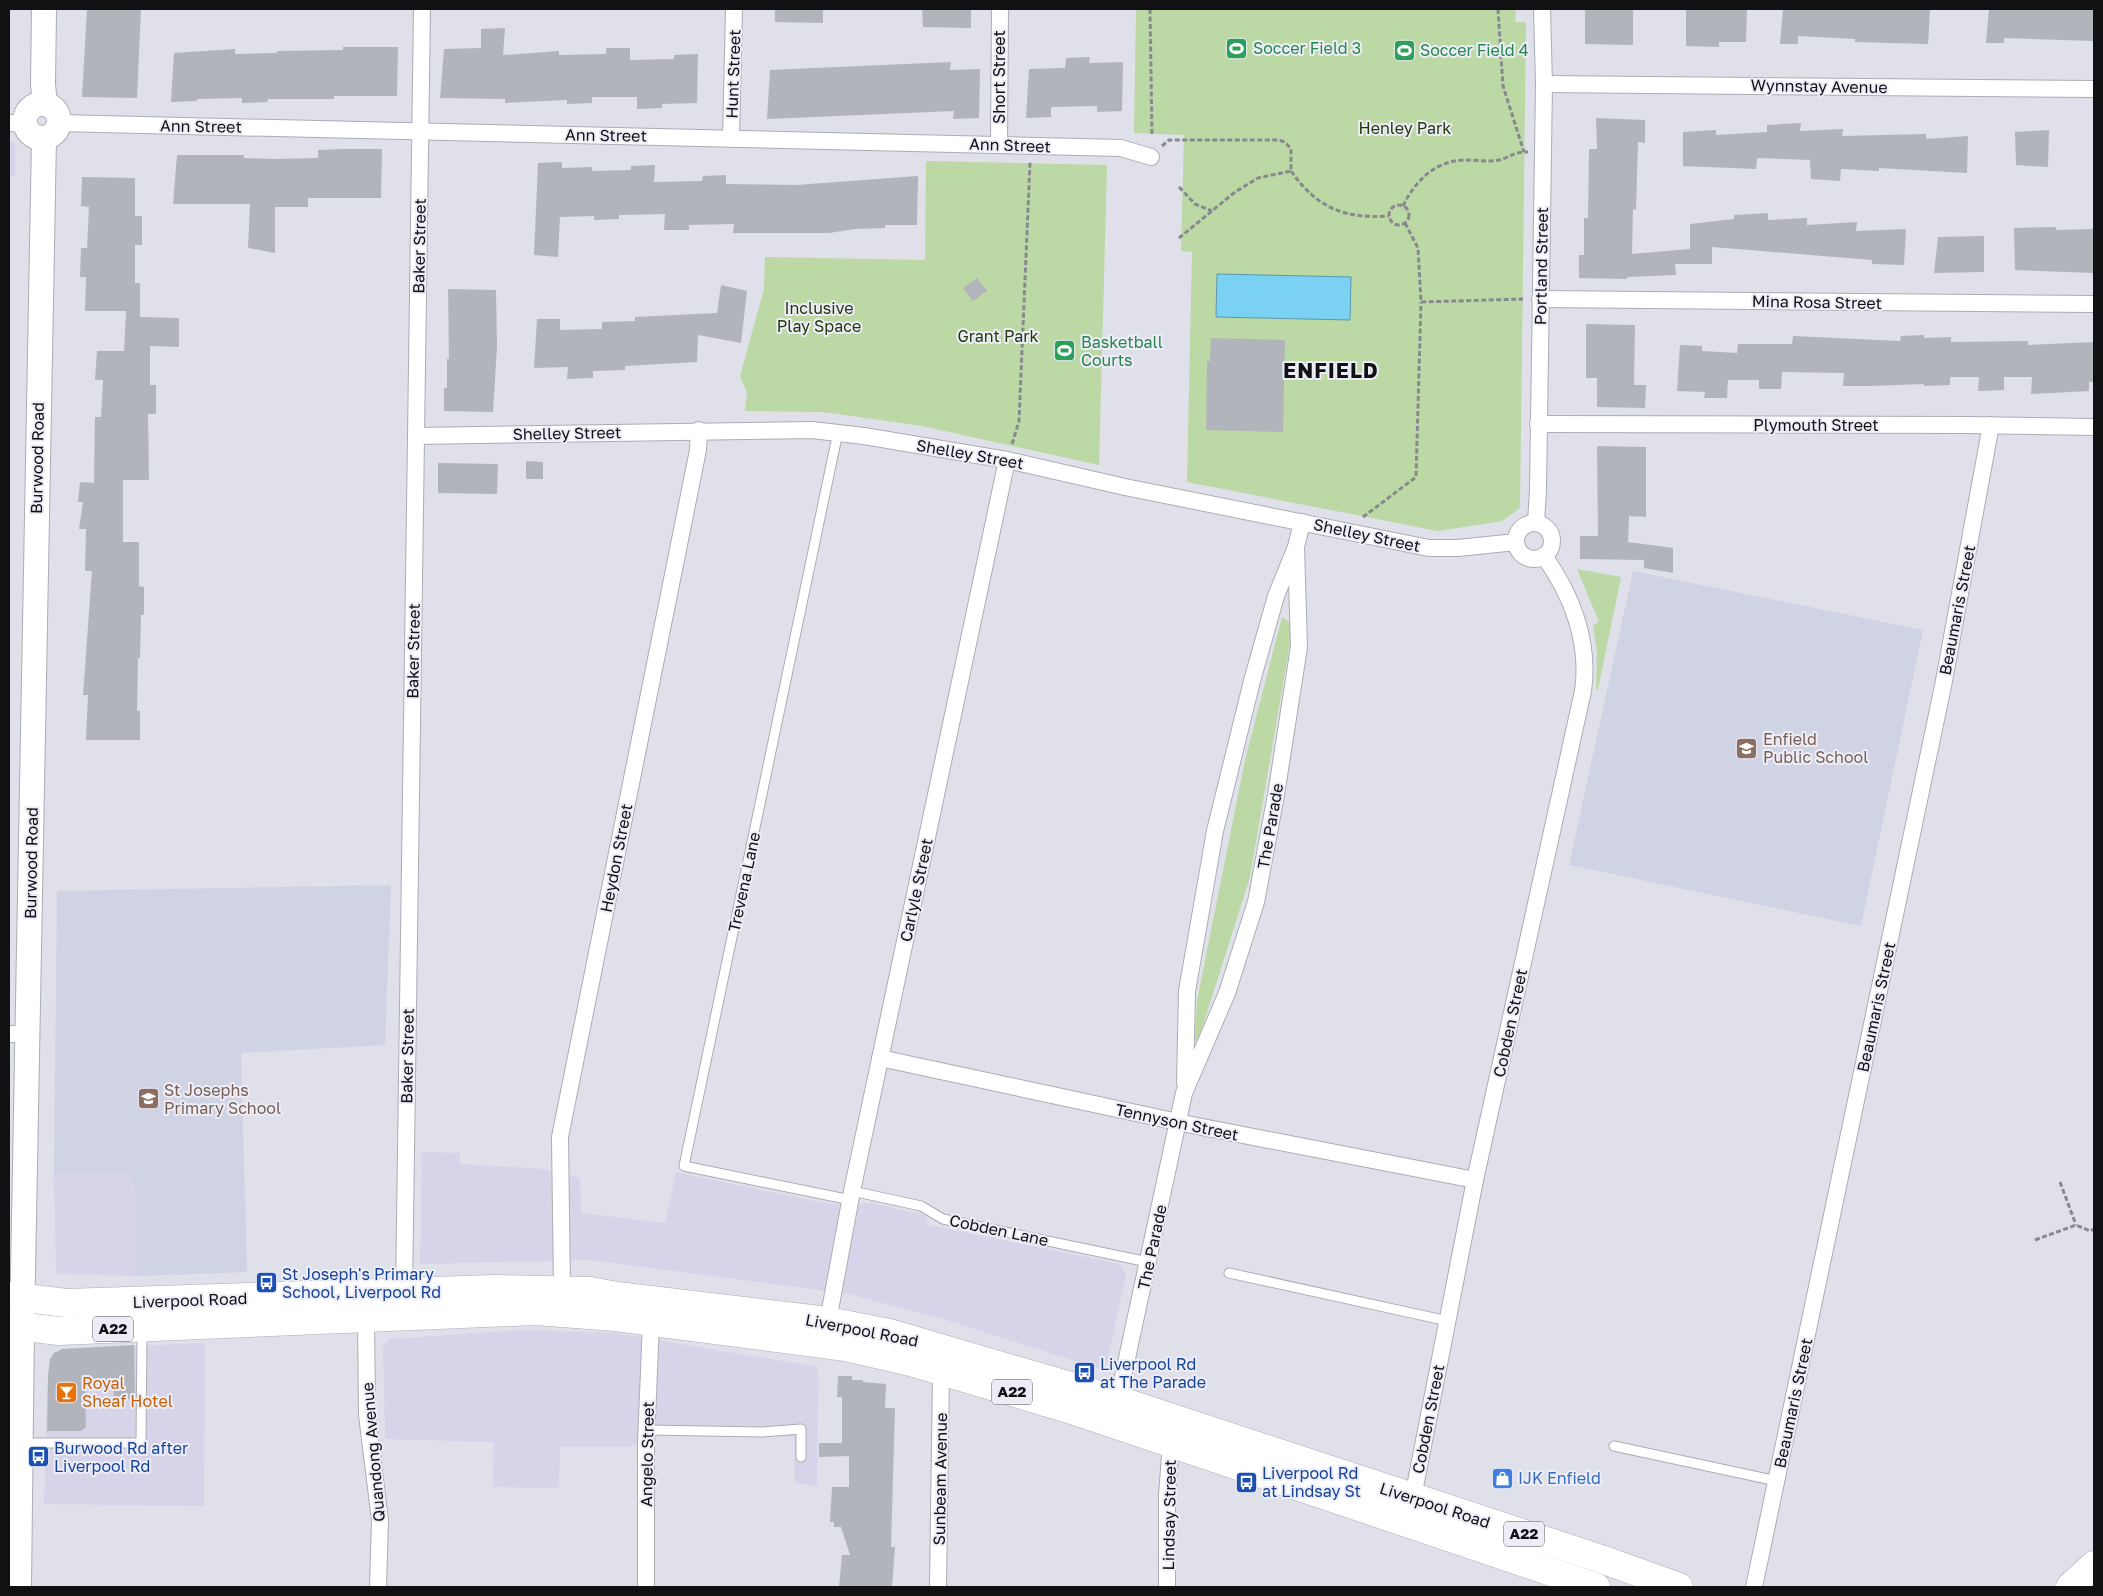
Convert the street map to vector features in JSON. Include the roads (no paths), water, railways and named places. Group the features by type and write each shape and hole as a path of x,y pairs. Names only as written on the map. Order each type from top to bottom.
{"highway":[{"name":"Liverpool Road","path":"16,1297 66,1303 494,1289 562,1289 828,1321 917,1340 1118,1400 1412,1497 1633,1580 1679,1587"},
{"name":"Liverpool Road","path":"15,1326 50,1331 536,1311 651,1322 846,1346 941,1371 1171,1443 1596,1587"},
{"path":"2070,1587 2094,1565"}],"main road":[{"path":"44,9 43,85 45,103"},
{"path":"45,103 56,110 52,130 34,136 17,123 24,118 29,108 45,103"},
{"name":"Burwood Road","path":"19,1587 20,1443 15,1326 18,1034 52,130"}],"street":[{"name":"Baker Street","path":"404,1293 422,9"},
{"name":"Hunt Street","path":"731,139 734,9"},
{"name":"Short Street","path":"999,145 1000,9"},
{"name":"Portland Street","path":"1536,523 1544,84 1542,9"},
{"name":"Wynnstay Avenue","path":"1544,84 2094,89"},
{"name":"Ann Street","path":"52,130 420,131 999,145 1121,148 1151,157"},
{"name":"Mina Rosa Street","path":"1540,299 2094,304"},
{"name":"Plymouth Street","path":"1538,424 2094,427"},
{"name":"Beaumaris Street","path":"1754,1587 1943,686 1991,425"},
{"name":"Shelley Street","path":"416,436 699,430 812,430 838,432 1008,456 1126,487 1414,546 1442,549 1516,542"},
{"name":"Heydon Street","path":"562,1289 560,1137 698,450 699,430"},
{"name":"Carlyle Street","path":"828,1321 880,1058 1008,456"},
{"name":"The Parade","path":"1118,1400 1184,1093 1187,991 1215,831 1252,681 1274,606 1296,547 1302,522"},
{"path":"1536,523 1546,527 1552,536 1551,547 1544,556 1535,559 1526,557 1519,550 1516,542 1522,528 1536,523"},
{"name":"The Parade","path":"1184,1093 1227,994 1256,902 1276,795 1299,647 1296,547"},
{"name":"Cobden Street","path":"1412,1497 1475,1180 1586,670 1580,629 1564,589 1544,556"},
{"name":"Tennyson Street","path":"880,1058 1178,1122 1475,1180"},
{"name":"Quandong Avenue","path":"366,1317 367,1415 380,1520 378,1587"},
{"name":"Angelo Street","path":"646,1587 647,1430 651,1322"},
{"name":"Sunbeam Avenue","path":"938,1587 941,1371"},
{"name":"Lindsay Street","path":"1168,1587 1167,1495 1171,1443"}],"lane":[{"name":"Trevena Lane","path":"838,432 684,1166 852,1196"},
{"name":"Cobden Lane","path":"852,1196 921,1206 943,1218 1148,1262"},
{"path":"1229,1273 1448,1321"},
{"path":"20,1443 142,1443 142,1328"},
{"path":"647,1430 762,1432 801,1428 800,1457"},
{"path":"1614,1446 1777,1481"}],"water":[{"path":"1217,274 1351,277 1350,320 1216,317"}],"place":[{"name":"Soccer Field 3","path":"1237,48"},
{"name":"Soccer Field 4","path":"1404,50"},
{"name":"Basketball Courts","path":"1065,351"},
{"name":"Enfield Public School","path":"1747,748"},
{"name":"St Josephs Primary School","path":"148,1099"},
{"name":"St Joseph's Primary School, Liverpool Rd","path":"266,1283"},
{"name":"Liverpool Rd at The Parade","path":"1084,1373"},
{"name":"Royal Sheaf Hotel","path":"66,1392"},
{"name":"Burwood Rd after Liverpool Rd","path":"38,1457"},
{"name":"IJK Enfield","path":"1502,1478"},
{"name":"Liverpool Rd at Lindsay St","path":"1246,1482"}],"district":[{"name":"ENFIELD","path":"1331,371"}],"park label":[{"name":"Henley Park","path":"1405,128"},
{"name":"Inclusive Play Space","path":"819,317"},
{"name":"Grant Park","path":"998,336"}]}
